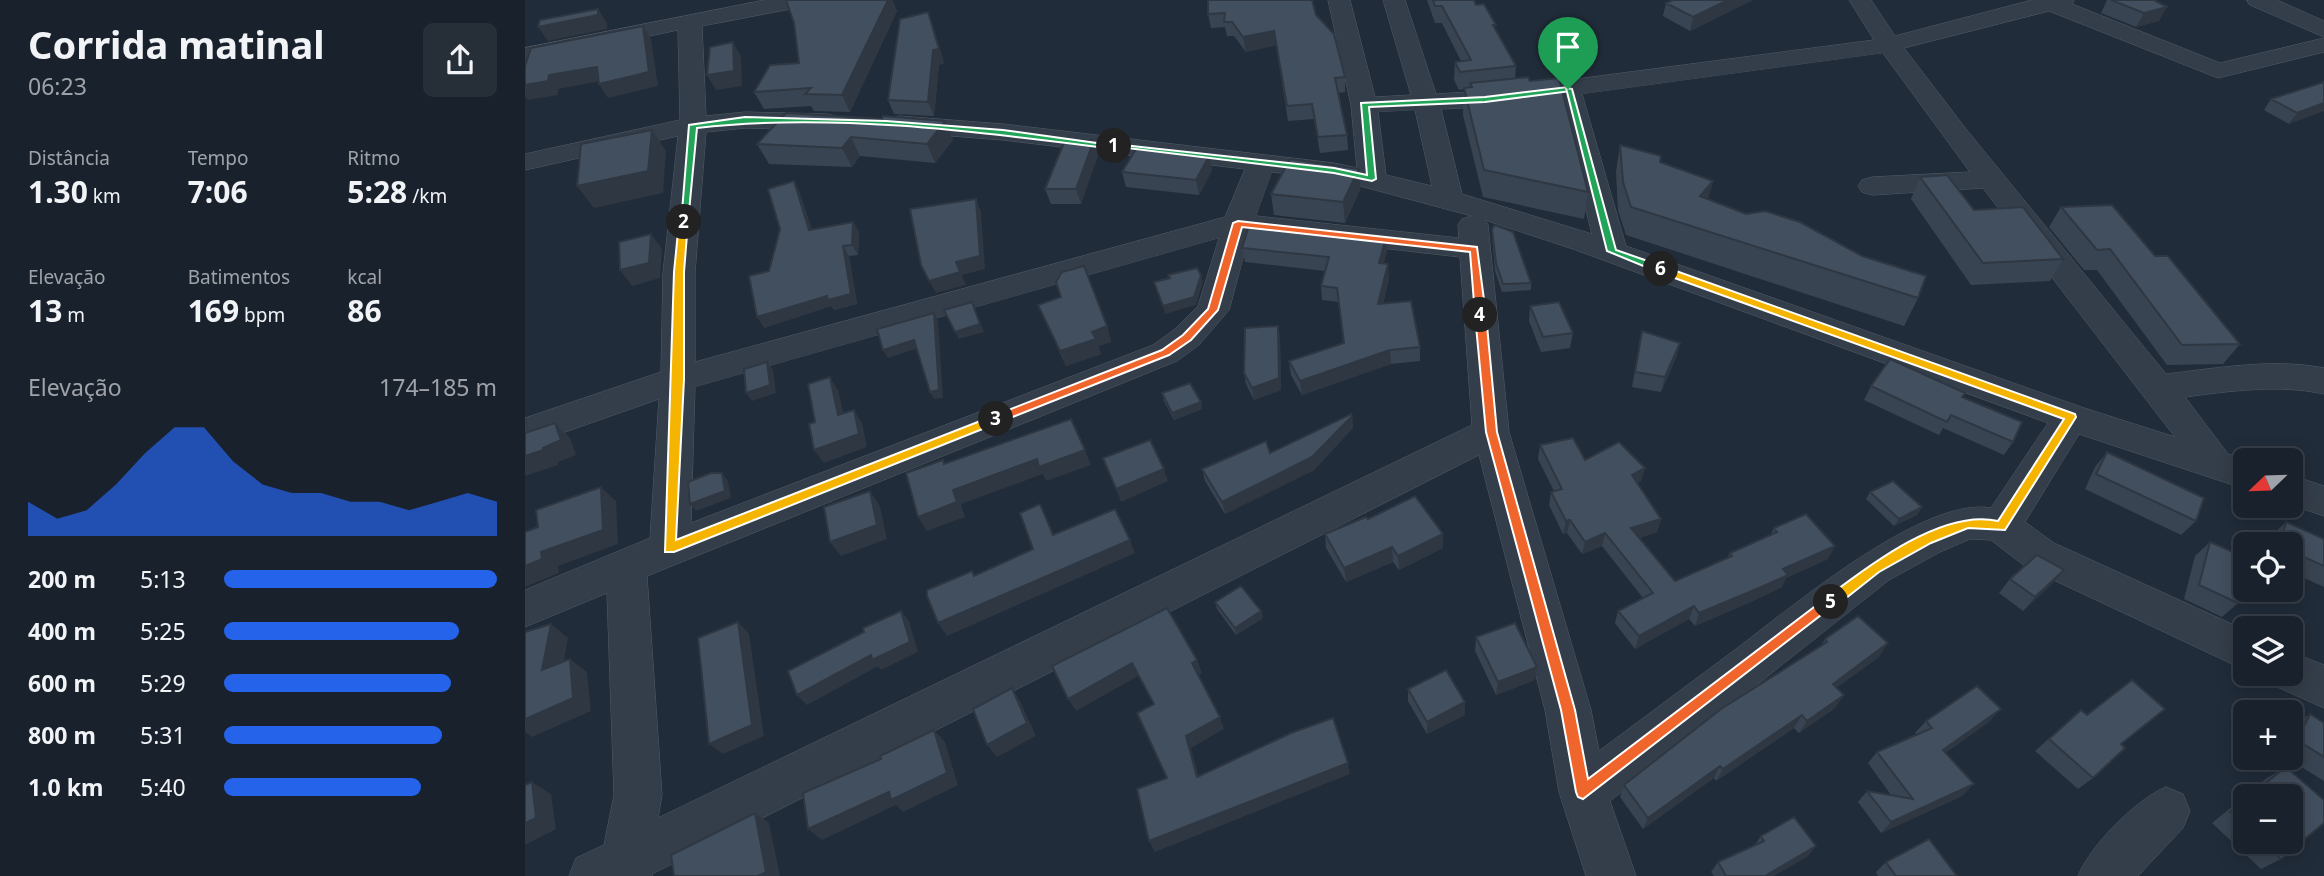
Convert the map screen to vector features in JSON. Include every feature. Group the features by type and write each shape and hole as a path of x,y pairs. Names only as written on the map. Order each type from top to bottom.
{"street":[{"path":"525,55 801,0"},
{"path":"1339,0 1364,105 1372,179"},
{"path":"1394,0 1474,249 1491,432 1568,710 1583,792 1611,876"},
{"path":"1860,0 1888,45 1991,180 2159,387 2215,464"},
{"path":"2259,0 2324,30"},
{"path":"1364,105 1485,99 1888,45 2052,1 2218,71 2324,45"},
{"path":"670,548 678,379 679,272 694,125 690,21"},
{"path":"1568,89 1612,251"},
{"path":"525,162 694,125 745,120 867,123 1003,132 1334,171 1461,203 1612,251 2071,417 2233,470"},
{"path":"525,609 626,565 1165,353 1187,337 1213,310 1238,223 1261,163"},
{"path":"1872,186 1991,180"},
{"path":"525,432 678,379 1238,223 1474,249"},
{"path":"2159,387 2267,377 2309,377 2324,381"},
{"path":"2001,526 2071,417"},
{"path":"616,871 1491,432"},
{"path":"2303,494 2324,501"},
{"path":"1583,792 1875,568 1926,540 1968,523 2001,526 2040,555 2233,645"},
{"path":"616,871 638,795 626,565"},
{"path":"2303,677 2324,687"},
{"path":"2103,876 2166,811"}],"building":[{"path":"786,0 888,0 842,95 805,94 811,88 754,92 770,65 799,63 794,23"},
{"path":"1208,0 1312,0 1316,15 1334,34 1345,77 1335,78 1347,135 1318,137 1312,104 1287,106 1274,31 1243,37 1232,22 1224,22 1225,13 1208,14"},
{"path":"1433,0 1474,0 1476,5 1484,4 1516,66 1460,72 1455,62 1471,60 1442,6 1435,6"},
{"path":"1673,0 1728,0 1693,17 1666,3"},
{"path":"2111,0 2154,0 2167,7 2144,13"},
{"path":"598,9 598,15 538,27 540,20"},
{"path":"928,12 939,49 933,50 928,102 888,100 900,19"},
{"path":"643,26 649,72 599,84 597,67 549,75 548,81 525,85 525,66 531,48"},
{"path":"733,42 734,71 707,75 710,47"},
{"path":"1528,77 1530,81 1559,78 1588,192 1484,170 1464,88 1472,87 1470,83"},
{"path":"2324,82 2324,103 2297,113 2271,99"},
{"path":"786,113 945,121 927,144 851,137 842,148 757,144"},
{"path":"652,130 648,171 577,186 581,144"},
{"path":"1065,140 1094,140 1076,189 1045,189"},
{"path":"1620,145 1661,156 1660,162 1713,181 1700,196 1746,214 1765,211 1800,222 1862,256 1926,276 1918,298 1631,207 1623,182"},
{"path":"1136,149 1209,156 1196,180 1122,172"},
{"path":"1290,159 1359,169 1343,202 1271,194"},
{"path":"1947,175 1974,210 2023,207 2063,259 1983,263 1920,177"},
{"path":"794,181 809,230 853,222 852,245 843,246 851,294 828,300 827,296 757,317 749,276 769,271 780,229 768,189"},
{"path":"976,199 980,256 956,262 960,272 929,281 921,265 910,209"},
{"path":"2112,205 2155,256 2168,256 2240,344 2182,345 2110,249 2097,250 2061,207"},
{"path":"1250,222 1386,237 1379,263 1388,264 1378,304 1411,301 1420,347 1390,350 1300,381 1289,361 1344,343 1337,288 1321,286 1329,257 1242,248"},
{"path":"1495,225 1513,232 1531,283 1503,284 1496,263 1492,229"},
{"path":"651,234 649,263 620,270 619,242"},
{"path":"1084,266 1107,326 1092,332 1096,339 1060,351 1038,305 1061,297 1056,282 1062,272"},
{"path":"1197,268 1201,275 1194,297 1163,306 1154,282 1170,278 1168,275"},
{"path":"972,302 980,324 955,332 944,310"},
{"path":"1559,302 1573,333 1543,337 1530,306"},
{"path":"934,313 939,390 930,392 914,340 883,350 877,329"},
{"path":"1278,326 1279,378 1252,388 1244,373 1245,328"},
{"path":"1642,331 1680,343 1665,377 1635,372"},
{"path":"1890,359 1965,393 1962,397 2022,422 2013,442 1951,415 1947,422 1871,386"},
{"path":"767,362 770,385 746,393 744,369"},
{"path":"830,377 838,415 854,410 859,434 814,450 809,424 815,422 808,384"},
{"path":"1190,383 1201,402 1172,413 1162,393"},
{"path":"1351,414 1312,457 1222,502 1202,469 1266,441 1270,453"},
{"path":"1071,419 1085,450 1039,467 1037,459 953,490 957,502 918,517 906,473 943,460 944,464"},
{"path":"555,423 561,440 525,456 525,433"},
{"path":"1573,438 1585,460 1619,442 1645,468 1632,475 1661,519 1631,528 1675,581 1732,556 1730,553 1777,532 1774,528 1806,514 1835,546 1783,569 1788,575 1699,613 1694,606 1639,636 1618,611 1653,593 1605,533 1585,542 1570,520 1566,521 1551,492 1562,489 1540,445"},
{"path":"1150,440 1164,469 1116,489 1103,458"},
{"path":"2107,452 2204,498 2196,521 2096,474"},
{"path":"711,473 722,473 725,491 690,504 688,482"},
{"path":"1893,481 1922,507 1899,519 1870,492"},
{"path":"601,487 603,530 541,552 542,559 525,566 525,532 538,527 536,510"},
{"path":"870,491 877,525 830,542 824,507"},
{"path":"1415,496 1443,534 1398,556 1392,547 1344,568 1325,534 1366,517 1368,519"},
{"path":"1040,504 1053,535 1115,509 1130,540 938,623 927,590 972,571 974,576 1033,549 1020,513"},
{"path":"2286,522 2324,539 2324,566 2303,556 2303,532 2283,532"},
{"path":"2210,542 2233,552 2233,601 2199,585"},
{"path":"2037,555 2064,570 2035,597 2010,579"},
{"path":"1241,586 1261,611 1235,628 1215,602"},
{"path":"1167,608 1197,660 1192,663 1220,717 1186,736 1197,777 1291,733 1333,718 1348,763 1149,841 1137,789 1167,778 1137,713 1154,704 1132,663 1068,699 1052,666"},
{"path":"901,611 910,642 872,660 871,655 797,695 788,671 864,632 863,628"},
{"path":"1858,616 1888,643 1833,684 1844,695 1807,721 1802,715 1723,769 1720,766 1648,818 1624,785 1721,709 1827,642 1825,639"},
{"path":"738,622 752,725 709,744 698,638"},
{"path":"1515,623 1537,667 1498,682 1476,637"},
{"path":"551,624 542,670 570,659 573,698 525,719 525,632"},
{"path":"1446,670 1465,702 1427,722 1408,689"},
{"path":"2132,680 2165,709 2121,744 2125,748 2093,778 2049,739 2081,710 2087,715"},
{"path":"1977,686 2001,709 1943,750 1974,784 1891,822 1867,791 1913,799 1877,752 1932,728 1926,721"},
{"path":"1012,688 1027,723 987,745 973,709"},
{"path":"2310,714 2324,723 2324,757 2303,744 2303,728"},
{"path":"934,730 947,773 891,800 889,792 808,829 803,793 881,759 880,756"},
{"path":"2282,770 2289,770 2324,800 2324,823 2303,841 2303,784 2264,784"},
{"path":"532,782 536,818 525,823 525,785"},
{"path":"755,813 766,872 758,876 674,876 671,855"},
{"path":"1794,817 1816,846 1765,876 1726,876 1718,862 1764,841 1761,836"},
{"path":"1929,839 1957,876 1896,876 1886,862"}],"route":[{"path":"1568,89 1612,251 2071,417 2001,526 1968,523 1926,540 1875,568 1583,792 1568,710 1491,432 1474,249 1238,223 1213,310 1187,337 1165,353 670,548 678,379 679,272 694,125 745,120 886,124 1003,132 1334,171 1372,179 1364,105 1485,99 1568,89"}]}
